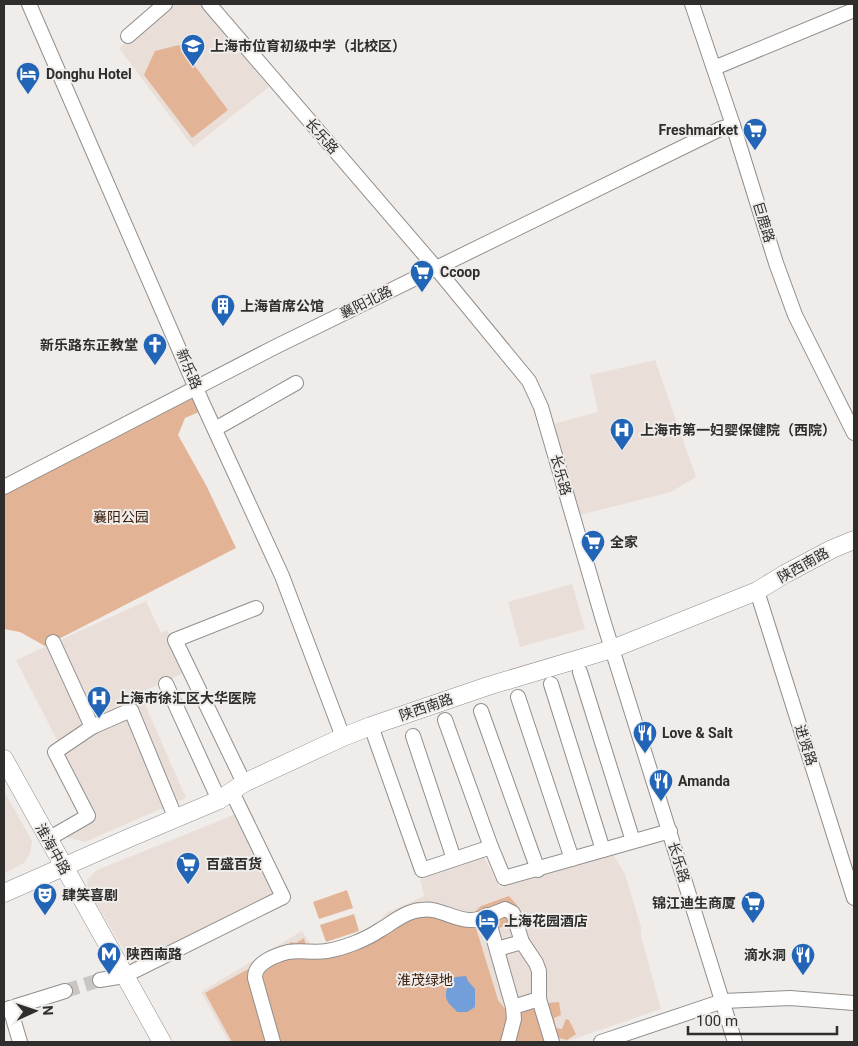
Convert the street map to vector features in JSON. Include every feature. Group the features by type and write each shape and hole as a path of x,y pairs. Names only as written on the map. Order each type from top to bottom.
{"main road":[{"name":"陕西南路","path":"4,893 176,819 343,737 488,686 612,649 757,591 824,553 854,540"},
{"name":"淮海中路","path":"4,759 162,1042"}],"street":[{"name":"新乐路","path":"28,4 215,429 282,576 343,737"},
{"path":"128,36 164,4"},
{"name":"长乐路","path":"209,4 436,268 529,381 541,408 612,649 735,1042"},
{"name":"巨鹿路","path":"692,4 733,125 776,263 795,315 854,433"},
{"path":"714,68 854,10"},
{"name":"襄阳北路","path":"5,484 436,268 720,129 733,125"},
{"path":"215,429 296,383"},
{"name":"进贤路","path":"757,591 854,898"},
{"path":"231,792 175,640 256,608"},
{"path":"53,642 92,727"},
{"path":"580,672 633,841"},
{"path":"100,980 124,976 283,897 231,792 166,684"},
{"path":"551,684 603,850"},
{"path":"518,697 572,859"},
{"path":"48,839 88,816 55,752 92,727 131,710 176,819"},
{"path":"480,711 538,870"},
{"path":"445,720 504,878 538,870 670,831"},
{"path":"371,726 422,870 491,847"},
{"path":"413,736 454,859"},
{"path":"273,1042 255,978 257,970 263,963 288,952 324,952 347,945 374,934 409,913 434,909 468,920 506,909 513,913 522,942 536,963 539,999 552,1042"},
{"path":"487,915 513,1007 514,1019 508,1042"},
{"path":"497,949 522,942"},
{"path":"20,1042 7,1009 65,991"},
{"path":"601,1042 723,1001 790,998 854,1003"},
{"path":"513,1007 539,999"}],"shaded area":[{"name":"上海市位育初级中学（北校区）","path":"170,4 200,4 269,87 193,147 119,48"},
{"name":"上海市第一妇婴保健院（西院）","path":"655,360 696,477 671,492 576,516 549,425 598,412 590,375"},
{"path":"572,584 585,629 520,647 508,602"},
{"name":"上海市徐汇区大华医院","path":"146,601 161,633 167,630 186,672 140,693 186,798 85,842 69,838 62,826 82,814 59,744 16,660"},
{"path":"4,791 32,841 30,853 24,863 4,874"},
{"path":"236,814 275,895 134,967 88,890 87,880 97,870"},
{"name":"上海花园酒店","path":"613,854 625,874 641,927 641,936 661,1009 565,1042 229,1042 201,992 302,931 313,948 369,931 388,912 424,896 420,879 484,857 500,888 534,874"}],"green space":[{"path":"179,45 228,110 192,138 144,75 155,51"},
{"name":"襄阳公园","path":"186,396 194,399 199,412 185,418 178,435 207,487 236,548 45,646 20,632 4,629 4,490"},
{"path":"347,890 353,908 319,919 313,902"},
{"path":"509,896 517,905 518,919 510,926 481,934 470,916 481,906"},
{"name":"淮茂绿地","path":"417,902 437,906 476,928 498,1000 509,1014 546,1003 559,1002 561,1015 554,1018 556,1028 562,1029 566,1019 569,1020 576,1034 567,1040 559,1038 552,1042 232,1042 205,993 281,951 291,942 296,943 304,938 307,950 323,948 373,930 385,919"},
{"path":"354,914 359,931 326,942 320,925"}],"water":[{"path":"466,976 475,989 475,1007 467,1012 457,1012 446,997 448,981 456,977"}],"tunnel":[{"path":"65,991 100,980"}],"place":[{"name":"上海市位育初级中学（北校区）","path":"193,67"},
{"name":"Donghu Hotel","path":"28,95"},
{"name":"Freshmarket","path":"755,151"},
{"name":"Ccoop","path":"422,293"},
{"name":"上海首席公馆","path":"223,327"},
{"name":"新乐路东正教堂","path":"155,366"},
{"name":"上海市第一妇婴保健院（西院）","path":"622,451"},
{"name":"全家","path":"593,563"},
{"name":"上海市徐汇区大华医院","path":"99,719"},
{"name":"Love & Salt","path":"645,754"},
{"name":"Amanda","path":"661,802"},
{"name":"百盛百货","path":"188,885"},
{"name":"肆笑喜剧","path":"45,916"},
{"name":"锦江迪生商厦","path":"753,924"},
{"name":"上海花园酒店","path":"487,942"},
{"name":"陕西南路","path":"109,975"},
{"name":"滴水洞","path":"803,976"}]}
